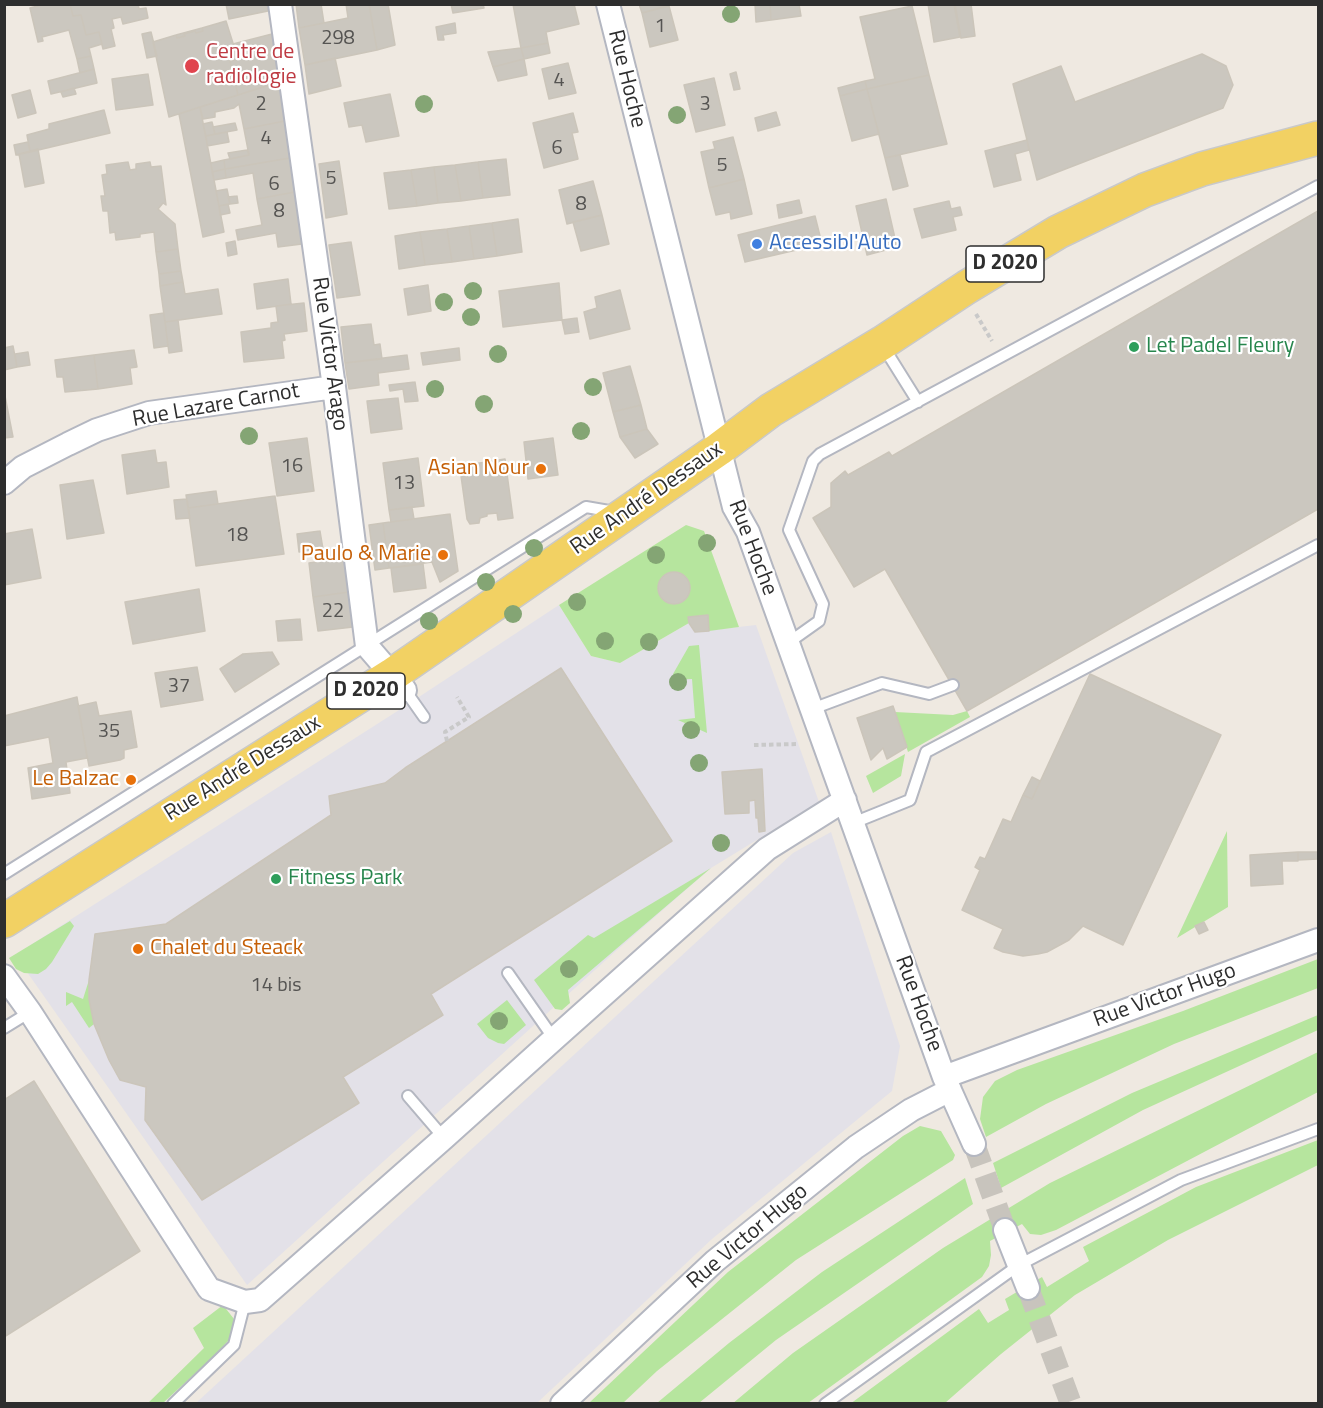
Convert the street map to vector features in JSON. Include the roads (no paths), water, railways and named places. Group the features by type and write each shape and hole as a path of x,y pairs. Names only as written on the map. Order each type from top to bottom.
{"main road":[{"name":"Rue André Dessaux","path":"4,921 398,683 624,513 719,449 771,410 1058,232 1145,190 1202,169 1318,138"}],"street":[{"name":"Rue Victor Arago","path":"280,4 334,387 367,646"},
{"name":"Rue Hoche","path":"608,4 734,507 748,532 947,1083 974,1144"},
{"name":"Rue Lazare Carnot","path":"4,483 23,468 68,444 97,430 149,413 334,387"},
{"path":"367,646 398,683"},
{"path":"8,988 30,1012 209,1289 244,1302 260,1300 767,849 845,800"},
{"name":"Rue Victor Hugo","path":"561,1404 741,1240 856,1147 947,1083 1318,940"},
{"path":"1005,1230 1028,1288"}],"lane":[{"path":"788,644 819,621 823,604 789,530 813,461 820,454 1318,186"},
{"path":"882,343 918,402"},
{"path":"4,874 586,507 624,513"},
{"path":"853,823 910,800 926,752 1318,545"},
{"path":"398,683 424,717"},
{"path":"812,709 882,683 929,694 953,685"},
{"path":"508,974 554,1039"},
{"path":"4,1028 30,1012"},
{"path":"408,1096 444,1138"},
{"path":"825,1404 1019,1265 1181,1180 1318,1129"},
{"path":"173,1404 234,1345 244,1302"}],"tunnel":[{"path":"974,1144 1005,1230"},
{"path":"1028,1288 1071,1404"}],"place":[{"name":"Centre de radiologie","path":"192,66"},
{"name":"Accessibl'Auto","path":"757,244"},
{"name":"Let Padel Fleury","path":"1134,347"},
{"name":"Asian Nour","path":"541,469"},
{"name":"Paulo & Marie","path":"443,555"},
{"name":"Le Balzac","path":"131,780"},
{"name":"Fitness Park","path":"276,879"},
{"name":"Chalet du Steack","path":"138,949"}]}
